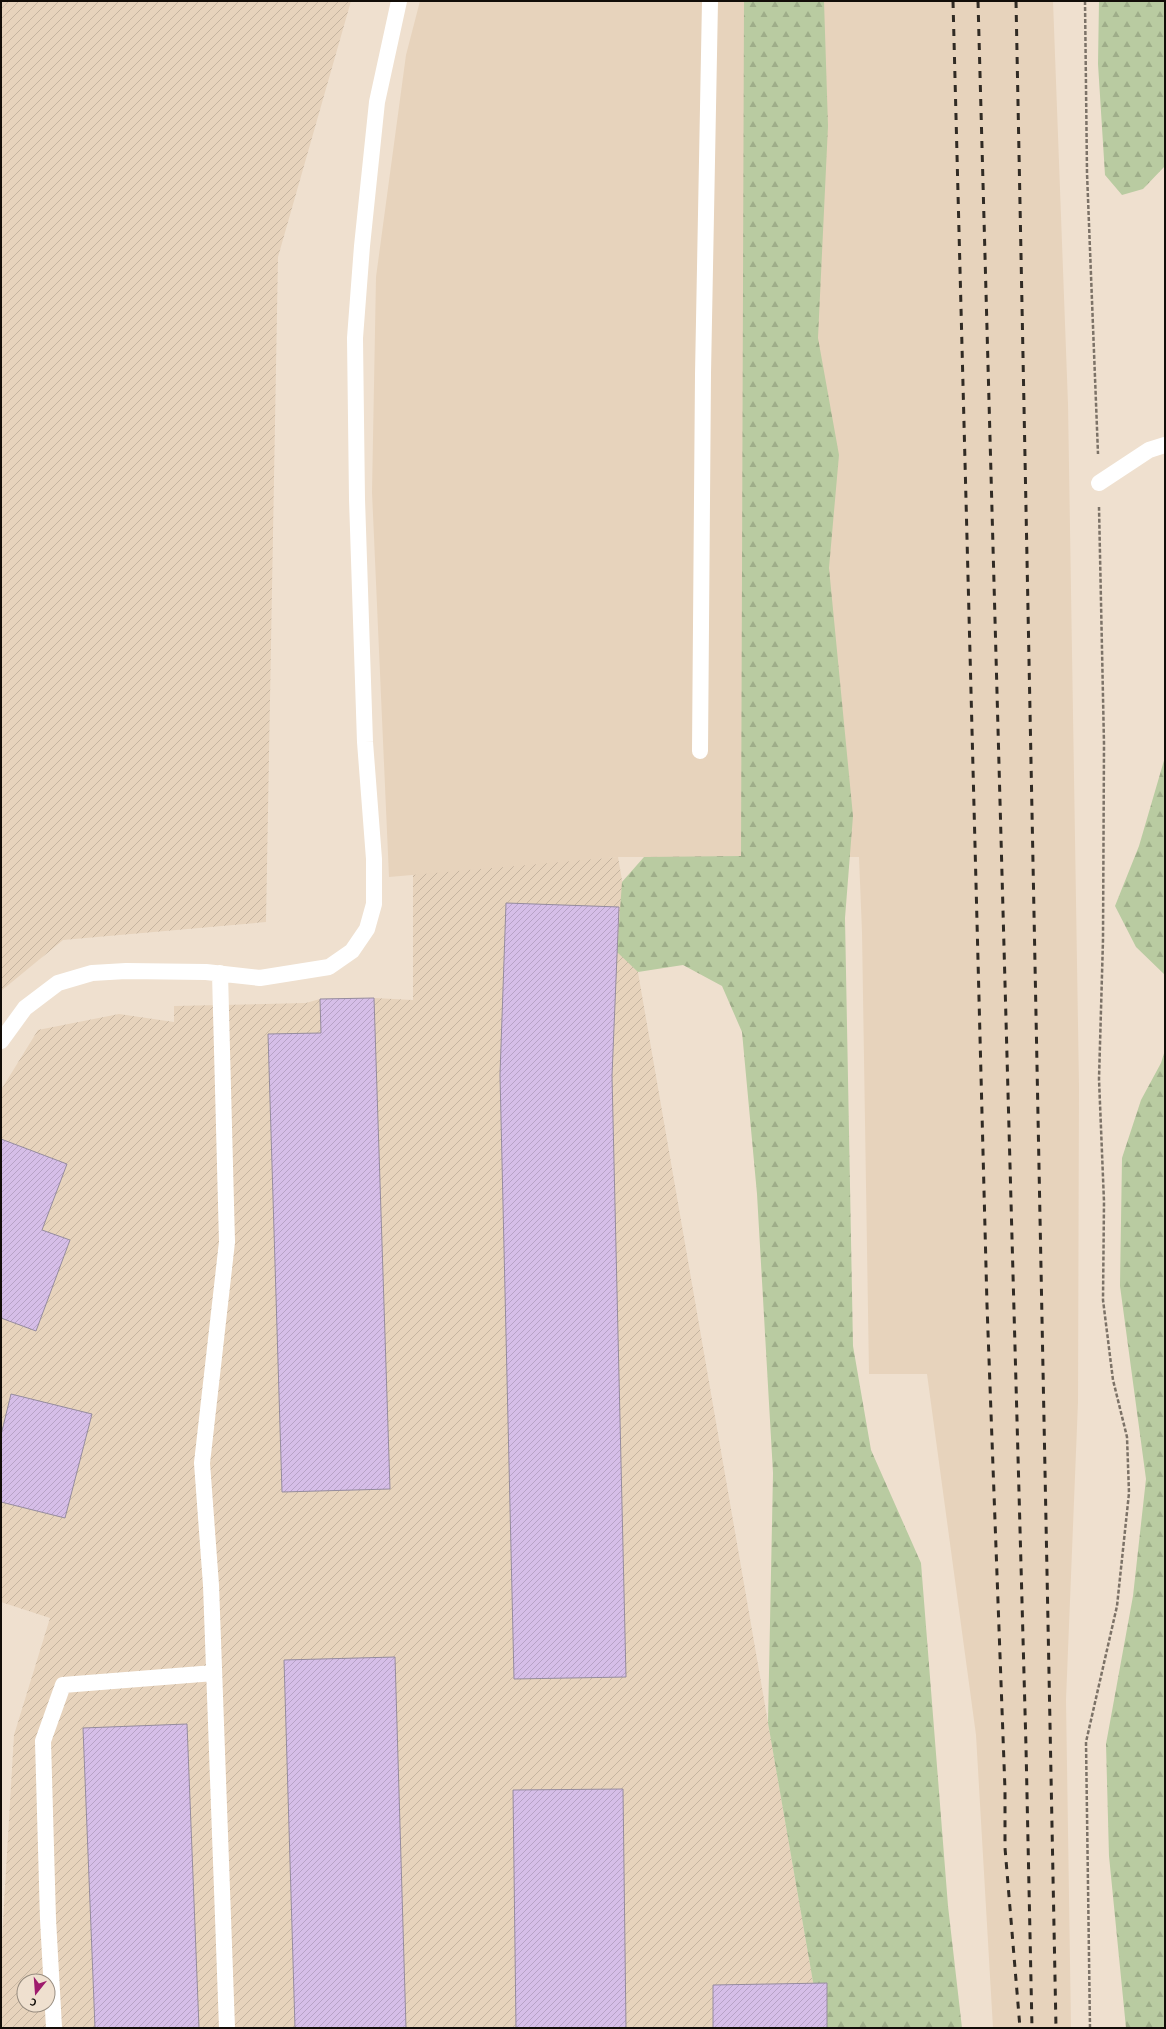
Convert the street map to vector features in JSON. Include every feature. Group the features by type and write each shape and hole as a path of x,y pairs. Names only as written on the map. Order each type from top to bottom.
{"lane":[{"path":"1,1041 25,1008 58,983 92,974 126,971 220,973 260,978 329,967 352,951 367,929 374,904 374,859 365,742 357,499 355,338 362,246 377,102 399,1"},
{"path":"700,751 703,366 710,1"},
{"path":"1099,483 1149,450 1165,445"},
{"path":"220,973 227,1242 202,1463 211,1585 227,2028"},
{"path":"54,2028 48,1919 43,1741 62,1685 214,1673"}],"path":[{"path":"1085,1 1087,173 1099,483 1104,744 1103,940 1099,1079 1104,1202 1103,1300 1113,1380 1127,1437 1129,1493 1117,1606 1086,1742 1090,2028"}],"shaded area":[{"path":"1,1 351,1 278,257 266,922 63,940 1,991"},
{"path":"420,1 1053,1 1068,404 1079,1087 1078,1402 1066,1700 1071,2028 993,2028 976,1735 927,1374 869,1374 862,932 859,857 619,857 389,877 372,492 376,277 406,55"},
{"path":"618,857 821,2028 1,2028 1,1955 14,1735 50,1618 1,1602 1,1090 38,1030 119,1014 174,1022 174,1006 306,1003 320,999 374,998 413,1000 413,872"}],"green space":[{"path":"744,1 824,1 828,126 818,338 839,455 829,568 853,816 845,918 853,1346 871,1450 921,1563 948,1906 962,2028 821,2028 768,1723 773,1473 757,1194 742,1032 722,986 683,965 638,972 617,952 622,882 644,857 741,856"},
{"path":"1099,1 1165,1 1165,166 1143,189 1122,195 1105,175 1098,64"},
{"path":"1165,757 1165,975 1136,947 1115,906 1139,846"},
{"path":"1165,1050 1165,2028 1126,2028 1109,1856 1106,1744 1133,1596 1146,1479 1120,1286 1122,1158 1141,1100 1161,1063"}],"building":[{"path":"506,903 619,907 612,1076 626,1677 514,1679 500,1075"},
{"path":"374,998 390,1489 282,1492 268,1034 321,1033 320,999"},
{"path":"1,1139 67,1164 42,1230 70,1240 36,1331 1,1318"},
{"path":"11,1394 92,1414 65,1518 1,1502 1,1435"},
{"path":"395,1657 406,2028 295,2028 284,1660"},
{"path":"187,1724 199,2028 95,2028 83,1728"},
{"path":"623,1789 626,2028 516,2028 513,1790"},
{"path":"827,1983 827,2028 713,2028 713,1985"}],"railway":[{"path":"953,1 987,1305 1005,1790 1005,1848 1020,2028"},
{"path":"978,1 1026,1747 1032,2028"},
{"path":"1016,1 1056,2028"}]}
